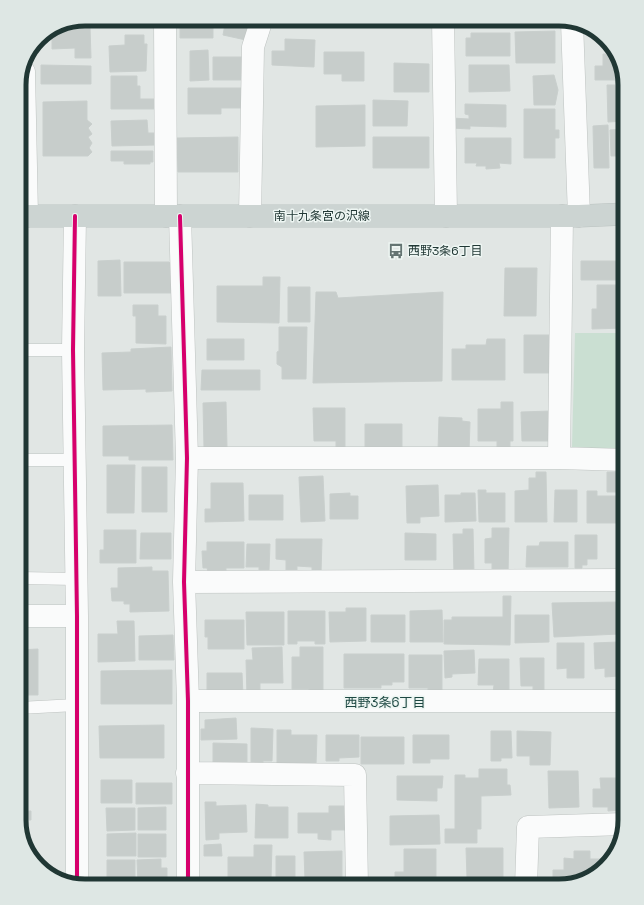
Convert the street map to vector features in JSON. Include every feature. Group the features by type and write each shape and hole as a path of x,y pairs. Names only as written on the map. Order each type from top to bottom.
{"main road":[{"name":"南十九条宮の沢線","path":"26,216 570,216 618,214"}],"street":[{"path":"165,26 173,216 187,458 184,582 188,701 188,879"},
{"path":"250,216 253,47 260,26"},
{"path":"443,26 446,216"},
{"path":"559,458 570,216 572,27"},
{"path":"75,216 73,350 77,616 77,878"},
{"path":"187,458 559,458 618,460"},
{"path":"184,582 618,580"},
{"path":"26,616 77,616"},
{"path":"188,701 618,701"},
{"path":"187,772 355,775 357,879"},
{"path":"526,879 528,827 617,824"}],"lane":[{"path":"26,350 73,350"},
{"path":"26,460 75,460"},
{"path":"26,578 76,579"},
{"path":"26,708 76,705"}],"green space":[{"path":"575,333 618,333 618,450 578,451 572,447"}],"building":[{"path":"180,26 213,26 213,38 180,38"},
{"path":"225,26 249,26 246,40 223,35"},
{"path":"74,27 90,27 91,58 75,58 75,48 52,49 52,36"},
{"path":"555,31 555,63 516,63 515,32"},
{"path":"471,33 510,33 510,56 466,56 466,38 471,38"},
{"path":"125,35 144,35 144,44 147,44 146,71 110,72 109,46 125,45"},
{"path":"285,39 315,40 314,67 272,65 272,51 285,51"},
{"path":"208,50 209,80 190,81 190,51"},
{"path":"324,52 364,52 364,81 342,81 342,74 324,74"},
{"path":"603,54 609,54 616,70 617,80 595,80 595,66 603,66"},
{"path":"213,57 242,57 242,80 213,80"},
{"path":"394,63 429,64 429,92 394,92"},
{"path":"41,65 91,66 91,84 41,84"},
{"path":"469,65 509,65 510,91 469,92"},
{"path":"554,75 558,90 555,105 534,105 533,76"},
{"path":"111,76 137,76 137,86 140,86 140,99 154,99 155,109 111,109"},
{"path":"607,85 618,85 618,121 608,122"},
{"path":"188,88 241,88 241,108 221,108 221,114 188,114"},
{"path":"373,100 408,101 407,126 373,126"},
{"path":"87,101 87,120 92,124 88,128 92,134 88,137 92,143 89,148 92,152 88,156 43,156 43,102"},
{"path":"465,104 506,105 506,127 470,126 470,129 451,128 451,118 469,119 469,115 465,114"},
{"path":"365,105 365,146 316,147 316,106"},
{"path":"524,109 555,109 555,130 559,130 559,138 555,138 555,158 524,158"},
{"path":"147,120 148,133 156,133 156,145 112,146 111,121"},
{"path":"608,125 609,168 594,168 593,126"},
{"path":"618,129 618,156 611,156 610,130"},
{"path":"238,137 238,172 178,172 177,138"},
{"path":"373,137 429,137 429,168 373,168"},
{"path":"465,138 511,138 511,164 499,163 500,168 486,169 486,166 476,166 477,163 465,163"},
{"path":"111,151 153,151 153,162 150,162 150,164 124,164 124,161 111,161"},
{"path":"120,260 121,296 98,296 98,261"},
{"path":"581,261 618,261 618,280 581,280"},
{"path":"124,262 169,262 174,268 174,293 124,293"},
{"path":"505,268 537,268 536,316 504,316"},
{"path":"263,277 280,277 279,323 217,322 217,286 263,286"},
{"path":"597,285 618,285 618,328 592,329 592,309 597,309"},
{"path":"288,287 310,287 310,322 288,322"},
{"path":"316,292 336,292 338,298 443,292 442,381 313,383"},
{"path":"133,305 158,305 158,316 166,316 166,344 136,343 136,316 133,316"},
{"path":"279,327 307,327 306,379 282,379 282,367 277,364 277,352 279,351"},
{"path":"524,335 551,335 550,373 524,373"},
{"path":"207,339 244,339 244,360 207,360"},
{"path":"487,339 505,339 505,380 452,380 452,349 466,349 466,345 486,345"},
{"path":"171,347 172,391 146,392 146,389 103,390 102,353 131,352 131,349"},
{"path":"202,370 260,370 260,390 201,390"},
{"path":"226,402 227,448 204,448 203,403"},
{"path":"501,402 513,402 513,441 510,441 510,448 497,448 497,441 478,441 478,409 501,409"},
{"path":"313,408 345,408 345,452 336,452 336,441 314,441"},
{"path":"551,411 552,441 522,441 521,412"},
{"path":"439,417 462,418 462,421 470,422 469,452 438,451"},
{"path":"365,424 402,424 402,452 365,452"},
{"path":"172,425 173,460 129,460 129,456 103,456 103,426"},
{"path":"107,465 135,465 134,513 107,513"},
{"path":"142,467 167,467 167,512 142,512"},
{"path":"536,472 546,472 547,522 515,522 515,491 529,490 529,478 536,478"},
{"path":"607,472 618,472 618,492 607,492"},
{"path":"323,476 325,521 301,522 299,477"},
{"path":"211,483 243,483 244,521 205,522 205,509 211,509"},
{"path":"438,485 439,516 420,517 420,523 407,523 406,486"},
{"path":"478,490 486,490 486,493 505,493 505,522 479,522"},
{"path":"555,490 577,490 577,522 554,522"},
{"path":"587,491 597,491 597,496 618,496 618,523 587,523"},
{"path":"350,493 350,496 358,496 358,519 330,519 330,494"},
{"path":"461,493 475,493 476,521 445,522 445,495 461,495"},
{"path":"249,495 283,495 283,520 249,520"},
{"path":"492,528 509,528 508,575 492,575 492,563 485,563 485,539 492,538"},
{"path":"463,529 473,529 474,574 454,574 453,534 463,534"},
{"path":"104,530 136,530 136,563 100,563 100,550 104,550"},
{"path":"141,533 171,533 171,559 140,559"},
{"path":"405,533 436,534 436,560 405,560"},
{"path":"575,535 597,535 597,559 587,559 587,565 582,565 582,568 575,568"},
{"path":"276,539 322,539 321,573 312,573 312,567 297,566 297,570 286,570 286,560 276,559"},
{"path":"207,542 244,542 244,568 226,568 226,572 208,572 207,568 203,568 202,551 207,551"},
{"path":"540,542 568,542 568,567 526,567 527,546 539,546"},
{"path":"247,544 270,544 269,570 259,570 259,567 246,567"},
{"path":"152,567 152,571 168,571 169,611 130,612 130,604 124,604 124,601 112,601 111,588 118,588 118,568"},
{"path":"503,596 511,596 510,645 444,644 444,620 452,620 452,617 503,617"},
{"path":"618,602 618,634 554,637 552,603"},
{"path":"346,608 366,608 366,641 330,642 329,612 346,612"},
{"path":"442,610 443,642 410,642 410,611"},
{"path":"288,611 325,611 325,644 315,644 315,641 297,641 297,644 288,644"},
{"path":"246,612 284,612 284,645 247,645"},
{"path":"371,615 405,615 405,642 371,642"},
{"path":"515,615 549,615 549,642 515,643"},
{"path":"205,620 244,620 244,649 208,649 208,637 205,637"},
{"path":"117,621 134,621 135,661 98,662 98,634 118,634"},
{"path":"173,635 174,660 139,660 139,636"},
{"path":"618,642 618,676 605,677 605,668 595,669 594,643"},
{"path":"557,643 584,643 584,678 567,678 567,668 557,669"},
{"path":"282,647 283,683 260,683 260,697 247,697 246,660 253,660 252,648"},
{"path":"300,647 323,647 323,695 309,695 309,689 292,689 292,657 300,657"},
{"path":"38,649 38,695 26,695 26,650"},
{"path":"474,650 475,673 452,674 452,677 445,678 444,651"},
{"path":"344,654 404,654 404,682 392,682 392,685 381,685 381,688 344,688"},
{"path":"409,655 442,655 442,691 428,691 428,688 409,688"},
{"path":"520,658 544,658 544,690 533,691 533,686 521,686"},
{"path":"479,659 509,659 509,693 493,693 494,685 478,685"},
{"path":"172,670 172,704 101,704 101,671"},
{"path":"207,673 242,673 243,696 207,696"},
{"path":"236,718 237,739 201,740 201,729 205,729 205,720"},
{"path":"164,725 164,758 100,758 99,726"},
{"path":"251,728 273,729 272,761 263,761 263,764 251,764"},
{"path":"277,730 291,730 291,735 317,735 316,765 277,764"},
{"path":"491,731 511,731 512,758 501,758 501,761 491,761"},
{"path":"517,731 551,732 550,765 530,765 530,756 517,756"},
{"path":"326,735 359,735 359,757 339,758 339,761 326,761"},
{"path":"413,735 449,735 449,759 430,759 430,763 413,763"},
{"path":"26,737 27,737 26,811"},
{"path":"361,737 404,737 404,764 361,764"},
{"path":"213,743 247,744 247,763 213,765"},
{"path":"479,769 507,769 507,785 510,785 511,795 481,796 481,829 477,829 477,843 445,843 445,829 455,829 455,775 465,775 465,778 479,778"},
{"path":"548,771 578,771 579,807 549,808"},
{"path":"397,776 443,776 442,788 437,788 437,801 397,800"},
{"path":"600,778 618,778 618,810 608,811 608,807 593,807 593,789 601,789"},
{"path":"101,780 132,780 132,803 101,803"},
{"path":"136,783 172,783 172,804 136,804"},
{"path":"205,802 216,802 216,806 246,805 247,832 219,833 219,839 206,840"},
{"path":"256,804 268,805 268,807 288,807 288,838 255,838"},
{"path":"329,806 348,806 348,830 331,830 331,840 318,839 318,833 298,833 298,813 329,813"},
{"path":"166,807 166,830 138,830 138,808"},
{"path":"106,808 135,808 135,830 107,831"},
{"path":"26,811 31,811 31,820 26,820"},
{"path":"439,815 440,844 390,845 390,816"},
{"path":"136,833 136,856 107,856 107,834"},
{"path":"138,834 166,834 166,857 138,857"},
{"path":"221,844 222,856 204,856 204,845"},
{"path":"254,845 272,845 271,879 228,878 228,857 254,857"},
{"path":"466,848 503,848 503,878 467,878"},
{"path":"404,849 436,849 436,879 395,879 395,872 404,872"},
{"path":"342,851 342,879 305,879 304,852"},
{"path":"574,851 590,851 590,859 604,859 595,867 574,877 553,879 553,870 564,870 564,858 574,859"},
{"path":"276,856 295,856 295,878 276,878"},
{"path":"161,859 161,868 167,868 167,879 138,879 137,860"},
{"path":"107,860 135,860 135,879 107,879"}],"cycle path":[{"path":"75,216 73,350 77,616 77,878"},
{"path":"180,216 187,458 184,582 188,701 188,879"}],"place":[{"name":"西野3条6丁目","path":"396,251"}],"district":[{"name":"西野3条6丁目","path":"385,702"}]}
